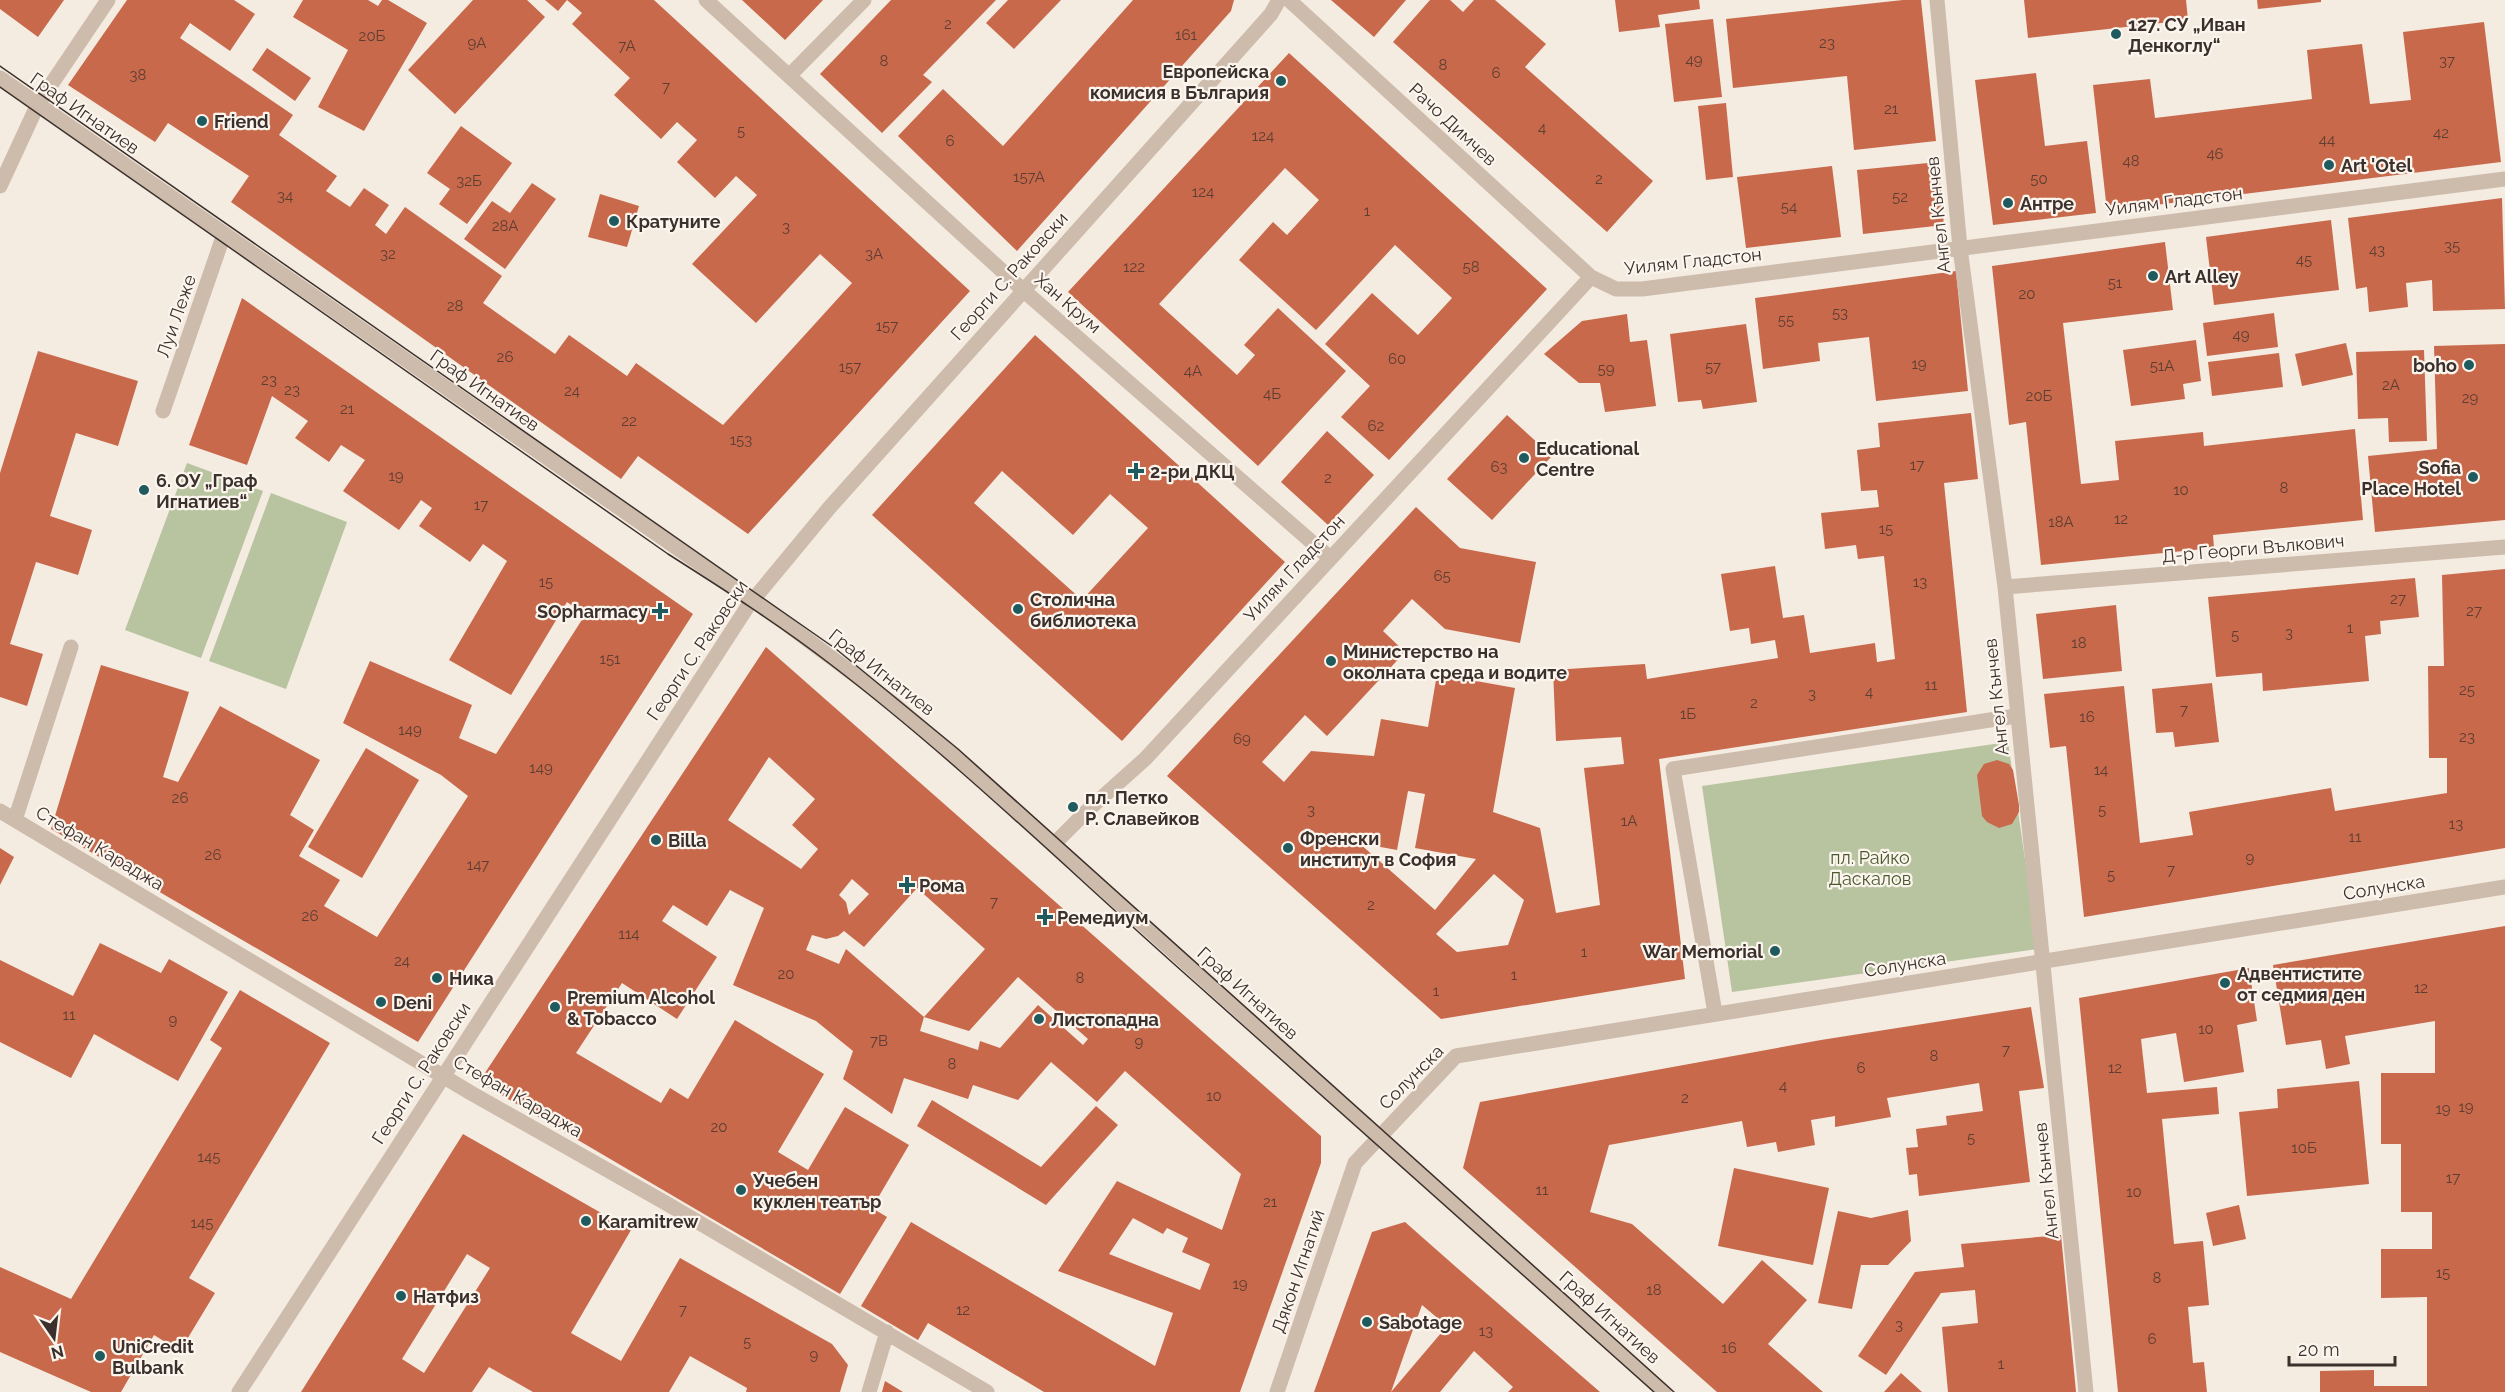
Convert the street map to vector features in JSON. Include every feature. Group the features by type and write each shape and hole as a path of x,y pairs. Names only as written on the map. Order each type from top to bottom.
{"street":[{"path":"0,186 38,104 108,0"},
{"name":"Хан Крум","path":"706,0 1023,290 1330,558"},
{"path":"789,76 864,0"},
{"name":"Георги С. Раковски","path":"238,1392 752,600 823,515 1271,14 1279,0"},
{"name":"Рачо Димчев","path":"1289,0 1591,277"},
{"name":"Ангел Кънчев","path":"1937,0 1960,248 2005,587 2016,716 2086,1392"},
{"name":"Граф Игнатиев","path":"0,78 752,600 830,655 895,705 1664,1392"},
{"name":"Уилям Гладстон","path":"1053,845 1145,759 1591,277 1616,289 1642,289 2505,179"},
{"name":"Луи Леже","path":"163,411 224,234"},
{"name":"Д-р Георги Вълкович","path":"2005,587 2505,547"},
{"path":"15,820 71,647"},
{"path":"1715,1013 1673,769 2016,716"},
{"name":"Стефан Караджа","path":"0,811 442,1075 987,1392"},
{"name":"Солунска","path":"1355,1163 1456,1056 2505,887"},
{"name":"Дякон Игнатий","path":"1277,1392 1355,1163"},
{"path":"869,1392 887,1332"}],"green space":[{"path":"187,463 263,491 201,658 125,630"},
{"path":"271,493 347,522 286,689 209,661"},
{"name":"пл. Райко Даскалов","path":"2008,742 2038,949 1732,992 1702,786"}],"building":[{"path":"0,0 64,0 38,37 0,9"},
{"path":"127,0 234,0 255,14 230,51 190,23 180,38 293,115 279,135 337,176 326,191 350,207 364,188 389,205 375,225 386,234 405,207 502,276 483,303 555,354 569,335 627,376 636,363 723,425 852,283 820,254 756,323 692,264 757,195 736,176 715,198 677,162 697,140 677,122 661,139 614,95 630,78 572,24 582,13 567,0 654,0 970,291 748,534 638,456 621,479 231,202 249,176 168,123 155,142 68,85"},
{"path":"303,0 368,0 378,6 382,0 388,0 427,23 364,131 318,107 348,50 293,17"},
{"path":"473,0 527,0 545,17 455,114 408,70"},
{"path":"545,0 567,0 558,11"},
{"path":"742,0 823,0 785,40"},
{"path":"891,0 996,0 923,75 932,82 882,133 820,74"},
{"path":"1008,0 1061,0 1014,49 986,23"},
{"path":"1133,0 1234,0 1231,11 1017,251 898,136 943,89 1003,146"},
{"path":"1331,0 1406,0 1374,37"},
{"path":"1430,0 1450,0 1463,12 1474,0 1495,0 1546,44 1525,67 1653,181 1607,232 1393,42"},
{"path":"1615,0 1699,0 1700,9 1658,15 1660,27 1619,32"},
{"path":"1921,0 1936,141 1854,150 1847,76 1733,88 1726,19"},
{"path":"2024,0 2186,0 2188,20 2028,38"},
{"path":"2257,0 2321,0 2321,2 2258,9"},
{"path":"1713,19 1722,97 1674,102 1665,24"},
{"path":"2484,22 2501,162 2107,211 2093,85 2150,79 2155,118 2312,99 2307,50 2362,44 2370,104 2411,100 2403,32"},
{"path":"267,48 311,78 295,101 252,70"},
{"path":"1289,53 1547,289 1389,460 1341,417 1370,386 1325,344 1372,293 1418,335 1452,298 1395,245 1316,330 1239,260 1273,222 1287,235 1319,200 1285,168 1159,304 1237,375 1255,355 1244,345 1278,308 1346,371 1258,466 1068,292"},
{"path":"2036,73 2045,146 2087,141 2096,213 1993,225 1975,80"},
{"path":"1726,103 1733,177 1706,180 1698,106"},
{"path":"461,126 512,163 467,224 439,204 450,189 427,173"},
{"path":"1938,162 1944,225 1863,234 1857,170"},
{"path":"1832,166 1841,237 1746,248 1737,177"},
{"path":"532,183 556,199 505,269 464,239 492,201 510,213"},
{"name":"Кратуните","path":"600,194 639,206 627,247 588,237"},
{"path":"2502,198 2505,309 2433,311 2432,280 2406,283 2408,307 2369,312 2367,287 2356,289 2348,218"},
{"path":"2331,220 2339,290 2214,305 2206,237"},
{"path":"2165,242 2173,310 2063,323 2081,484 2119,480 2115,441 2203,432 2204,446 2355,429 2363,520 2213,535 2214,548 2041,565 2026,422 2009,425 1992,266"},
{"path":"1956,271 1968,391 1876,401 1869,337 1818,343 1820,361 1763,369 1755,298"},
{"path":"242,298 693,614 418,1042 51,829 101,665 189,692 163,777 178,782 220,706 320,760 290,815 314,830 299,856 340,880 324,906 377,937 468,796 441,775 343,723 370,661 472,705 459,738 496,754 585,615 567,602 511,695 449,660 507,561 483,544 470,562 419,526 432,508 421,500 399,530 343,491 365,460 341,445 329,462 295,438 308,421 272,396 247,465 189,445"},
{"path":"2274,313 2278,347 2207,356 2203,323"},
{"path":"1627,314 1630,342 1647,340 1656,406 1605,412 1600,383 1579,383 1544,354 1582,321"},
{"path":"1746,324 1757,402 1703,409 1701,400 1678,402 1670,334"},
{"path":"1035,335 1285,562 1122,741 872,515","holes":["1002,471 1073,535 1110,494 1148,528 1082,600 974,503"]},
{"path":"2196,340 2201,381 2183,384 2185,399 2131,406 2123,350"},
{"path":"2346,343 2353,375 2302,386 2295,354"},
{"path":"2505,344 2505,520 2375,532 2368,456 2437,449 2434,346"},
{"path":"2424,350 2427,441 2389,442 2388,418 2358,419 2356,352"},
{"path":"38,351 138,381 118,446 76,433 50,516 92,530 78,575 36,562 10,644 43,654 27,706 0,697 0,473"},
{"path":"2279,353 2283,387 2212,396 2208,362"},
{"path":"1971,413 1978,479 1944,483 1967,712 1659,759 1685,979 1441,1019 1167,776 1416,507 1460,548 1536,562 1520,643 1445,629 1412,599 1383,631 1405,652 1327,736 1305,715 1262,762 1284,782 1311,751 1374,756 1381,719 1428,727 1437,674 1515,688 1493,812 1540,828 1556,913 1600,905 1584,768 1624,764 1621,737 1556,741 1553,670 1645,664 1647,679 1778,658 1775,640 1751,644 1749,628 1730,631 1721,574 1775,566 1783,618 1804,615 1810,653 1875,643 1877,662 1895,659 1884,556 1858,559 1856,545 1825,549 1821,513 1879,507 1877,490 1861,491 1857,450 1880,447 1878,423","holes":["1408,791 1425,794 1415,848 1476,859 1435,910 1359,843 1397,850","1494,874 1524,900 1508,945 1457,952 1436,934"]},
{"path":"1507,415 1552,456 1492,520 1447,479"},
{"path":"1327,431 1374,475 1328,525 1281,482"},
{"path":"2505,569 2505,848 2084,917 2066,746 2050,748 2044,694 2124,686 2140,843 2193,835 2189,812 2331,788 2335,811 2447,793 2447,758 2429,758 2428,666 2444,666 2442,575"},
{"path":"2415,578 2419,617 2380,621 2381,634 2365,636 2369,681 2263,691 2262,673 2216,677 2208,597"},
{"path":"2116,605 2122,671 2043,679 2036,614"},
{"path":"766,647 1321,1136 1321,1163 1240,1392 1044,1392 928,1323 918,1340 861,1306 911,1222 1155,1366 1173,1313 1058,1271 1117,1181 1222,1230 1241,1174 1125,1071 1097,1102 1051,1062 1018,1100 973,1085 968,1099 904,1078 892,1114 843,1079 853,1051 816,1021 733,985 764,908 730,890 707,926 673,905 662,921 717,957 677,1019 622,983 576,1053 661,1103 670,1088 688,1099 735,1020 824,1074 778,1152 808,1170 845,1107 909,1145 872,1208 887,1217 840,1294 479,1082","holes":["769,757 815,799 792,825 818,849 801,869 728,820","852,879 869,894 849,915 846,902 839,895","917,888 985,949 924,1017 846,949 839,964 806,950 812,935 826,939 838,936 844,931 864,947","1018,977 1088,1039 1083,1045 1038,1005 1000,1048 980,1041 978,1050 920,1031 924,1017 969,1031","1133,1218 1163,1234 1167,1228 1188,1238 1182,1252 1210,1264 1200,1290 1109,1254"]},
{"path":"2212,683 2219,742 2175,747 2173,732 2156,733 2152,689"},
{"path":"366,748 419,780 362,878 308,847"},
{"path":"1997,760 2009,764 2013,770 2019,805 2019,812 2012,824 1999,828 1987,822 1982,816 1977,775 1984,764"},
{"path":"0,848 14,857 0,885"},
{"path":"2505,926 2505,1392 2320,1392 2320,1371 2374,1370 2374,1386 2427,1386 2427,1297 2381,1298 2381,1249 2432,1249 2432,1212 2401,1212 2401,1144 2381,1144 2381,1073 2435,1073 2435,1021 2345,1036 2350,1064 2326,1069 2321,1040 2286,1045 2273,965"},
{"path":"100,943 161,973 169,959 228,992 178,1081 94,1034 71,1078 0,1042 0,960 73,996"},
{"path":"2249,968 2257,1021 2237,1025 2244,1072 2184,1082 2176,1033 2141,1039 2147,1093 2217,1087 2219,1114 2162,1119 2174,1244 2203,1241 2209,1305 2188,1307 2193,1363 2204,1362 2207,1392 2118,1392 2079,998"},
{"path":"240,990 330,1043 189,1278 215,1293 180,1351 154,1335 121,1392 91,1392 0,1352 0,1267 71,1299 222,1048 210,1040"},
{"path":"2031,1007 2044,1088 2019,1091 2030,1182 1919,1196 1917,1174 1909,1175 1906,1148 1918,1147 1916,1129 1947,1125 1946,1116 1983,1111 1979,1083 1887,1098 1891,1117 1835,1127 1835,1116 1811,1120 1815,1145 1778,1152 1776,1142 1747,1147 1742,1121 1609,1145 1590,1212 1632,1224 1723,1304 1762,1260 1807,1300 1768,1344 1823,1392 1717,1392 1463,1168 1480,1102 1821,1040"},
{"path":"2359,1081 2369,1184 2247,1196 2239,1112 2278,1108 2277,1089"},
{"path":"932,1100 1041,1167 1096,1106 1118,1125 1046,1205 917,1126"},
{"path":"463,1134 631,1230 571,1333 621,1361 680,1258 832,1344 848,1365 840,1392 746,1392 747,1388 690,1356 669,1392 533,1392 489,1367 472,1392 301,1392","holes":["467,1254 490,1268 424,1373 402,1359"]},
{"path":"1734,1168 1829,1188 1813,1265 1718,1246"},
{"path":"2239,1205 2246,1239 2213,1246 2206,1213"},
{"path":"1908,1210 1911,1241 1888,1265 1861,1265 1852,1309 1818,1303 1838,1211 1871,1218"},
{"path":"1405,1222 1600,1392 1508,1392 1513,1387 1474,1351 1440,1392 1391,1392 1314,1392 1372,1232","holes":["1422,1305 1447,1326 1391,1392"]},
{"path":"2061,1235 2076,1392 1948,1392 1942,1327 1978,1323 1975,1290 1941,1293 1886,1375 1858,1356 1915,1272 1964,1267 1961,1244"},
{"path":"1901,1373 1922,1392 1884,1392"},
{"path":"885,1381 903,1392 882,1392"}],"tram line":[{"path":"0,66 836,649 958,749 1674,1392"},
{"path":"0,87 668,554 790,635 877,701 1014,819 1654,1392"}],"place":[{"name":"127. СУ „Иван Денкоглу“","path":"2116,34"},
{"name":"Европейска комисия в България","path":"1281,81"},
{"name":"Friend","path":"202,121"},
{"name":"Art 'Otel","path":"2329,165"},
{"name":"Антре","path":"2008,203"},
{"name":"Кратуните","path":"614,221"},
{"name":"Art Alley","path":"2153,276"},
{"name":"boho","path":"2469,365"},
{"name":"Educational Centre","path":"1524,458"},
{"name":"2-ри ДКЦ","path":"1136,471"},
{"name":"Sofia Place Hotel","path":"2473,477"},
{"name":"6. ОУ „Граф Игнатиев“","path":"144,490"},
{"name":"Столична библиотека","path":"1018,609"},
{"name":"SOpharmacy","path":"660,611"},
{"name":"Министерство на околната среда и водите","path":"1331,661"},
{"name":"пл. Петко Р. Славейков","path":"1073,807"},
{"name":"Billa","path":"656,840"},
{"name":"Френски институт в София","path":"1288,848"},
{"name":"Рома","path":"907,885"},
{"name":"Ремедиум","path":"1045,917"},
{"name":"War Memorial","path":"1775,951"},
{"name":"Ника","path":"437,978"},
{"name":"Адвентистите от седмия ден","path":"2225,983"},
{"name":"Deni","path":"381,1002"},
{"name":"Premium Alcohol & Tobacco","path":"555,1007"},
{"name":"Листопадна","path":"1039,1019"},
{"name":"Учебен куклен театър","path":"741,1190"},
{"name":"Karamitrew","path":"586,1221"},
{"name":"Натфиз","path":"401,1296"},
{"name":"Sabotage","path":"1367,1322"},
{"name":"UniCredit Bulbank","path":"100,1356"}]}
